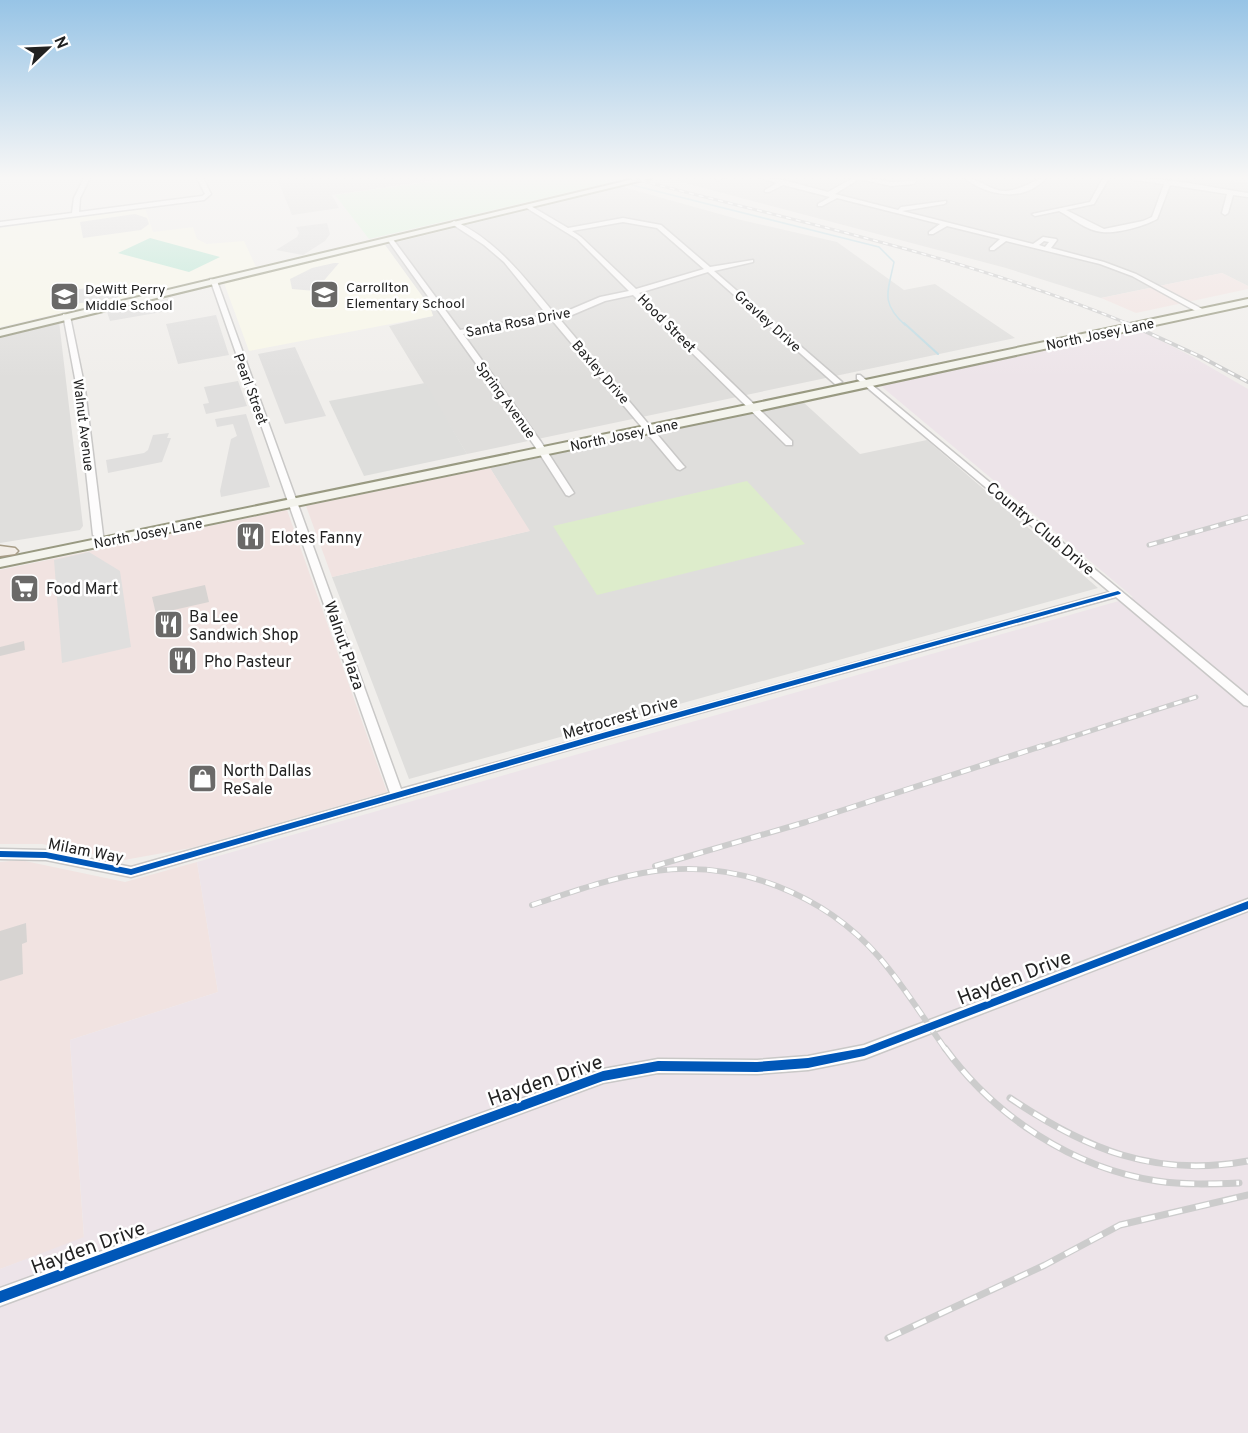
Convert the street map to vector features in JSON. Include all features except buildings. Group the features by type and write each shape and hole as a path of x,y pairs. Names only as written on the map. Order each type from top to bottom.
{"main road":[{"path":"0,333 365,245"},
{"name":"North Josey Lane","path":"2,554 292,500 1194,310 1248,295"},
{"name":"North Josey Lane","path":"1194,310 1248,302"},
{"name":"North Josey Lane","path":"749,405 838,382 864,380"},
{"name":"North Josey Lane","path":"2,554 292,500"}],"street":[{"name":"Spring Avenue","path":"394,245 541,448 569,493"},
{"name":"Baxley Drive","path":"483,245 506,261 680,467"},
{"name":"Hood Street","path":"584,245 789,443"},
{"name":"Gravley Drive","path":"682,245 838,382"},
{"path":"992,249 997,245"},
{"path":"1050,245 1048,248 1123,276 1194,310"},
{"name":"Santa Rosa Drive","path":"458,333 578,310 603,299 652,288 710,268 751,261"},
{"name":"Pearl Street","path":"213,281 292,500"},
{"name":"Walnut Avenue","path":"66,316 81,389 98,535"},
{"name":"Country Club Drive","path":"864,380 1248,702"},
{"name":"Walnut Plaza","path":"292,500 397,795"},
{"name":"Metrocrest Drive","path":"131,872 1118,593"},
{"name":"Milam Way","path":"0,854 46,855 131,872"},
{"name":"Hayden Drive","path":"0,1297 603,1076 658,1066 757,1067 808,1063 864,1052 1248,905"}],"shaded area":[{"name":"DeWitt Perry Middle School","path":"0,245 246,245 256,267 0,327"},
{"path":"284,245 319,245 303,255 276,250"},
{"path":"385,245 841,245 904,290 935,284 1015,338 467,454 389,326 433,316 430,307"},
{"name":"Carrollton Elementary School","path":"385,245 430,307 433,316 249,351 224,283"},
{"path":"919,245 1248,245 1248,286 1222,273 1101,298 1006,268"},
{"path":"339,263 315,291 292,289 290,279 312,268"},
{"path":"1222,273 1248,286 1248,289 1136,313 1101,298"},
{"path":"121,285 123,294 116,298 74,304 74,309 67,310 65,291"},
{"path":"168,299 173,310 110,321 107,312"},
{"path":"216,315 229,355 178,364 166,324"},
{"path":"59,321 83,526 80,530 0,543 0,336"},
{"path":"1140,330 1248,389 1248,1433 0,1433 0,1269 84,1237 70,1040 218,992 197,862 1133,597 881,386"},
{"path":"295,347 326,416 285,424 258,354"},
{"path":"238,381 247,406 206,414 203,404 209,403 204,387"},
{"path":"425,383 467,454 364,476 329,401"},
{"path":"802,401 860,454 927,440 1098,588 409,779 332,577 529,531 490,468"},
{"path":"246,414 270,487 221,497 220,491 231,439 237,436 233,424 217,427 215,419"},
{"path":"169,433 167,438 171,438 162,462 108,473 106,460 144,453 148,450 153,435"},
{"path":"490,468 530,531 332,577 306,506"},
{"path":"287,510 387,792 191,848 124,860 42,844 0,844 0,570"},
{"path":"89,552 120,571 131,647 62,663 54,560"},
{"path":"20,860 125,882 197,862 218,992 70,1040 84,1238 0,1269 0,862"}],"green space":[{"path":"135,245 175,245 220,257 189,272 118,253"},
{"path":"747,481 805,544 597,595 553,526"}],"waterway":[{"path":"871,245 879,247 894,262 888,289 889,303 905,325"},
{"path":"904,323 938,354"}],"railway":[{"path":"891,245 1009,280 1131,325"},
{"path":"1127,323 1201,357 1248,382"},
{"path":"1149,545 1248,517"},
{"path":"1037,748 1196,697"},
{"path":"655,866 806,822 1042,746"},
{"path":"532,905 608,881 655,871 686,869 717,871 778,886 832,915 857,935 888,968 946,1050"},
{"path":"945,1048 965,1073 1011,1117 1066,1151 1095,1164 1157,1181 1188,1184 1239,1183"},
{"path":"1010,1098 1066,1132 1122,1155 1182,1166 1248,1161"},
{"path":"888,1338 1045,1265 1120,1225 1248,1195"}],"cycle path":[{"path":"0,854 46,855 131,872 606,735 1118,593"},
{"path":"0,1297 603,1076 658,1066 757,1067 808,1063 864,1052 1248,905"}],"place":[{"name":"Carrollton Elementary School","path":"325,295"},
{"name":"DeWitt Perry Middle School","path":"64,297"},
{"name":"Elotes Fanny","path":"250,537"},
{"name":"Food Mart","path":"25,588"},
{"name":"Ba Lee Sandwich Shop","path":"168,625"},
{"name":"Pho Pasteur","path":"183,661"},
{"name":"North Dallas ReSale","path":"202,779"}]}
